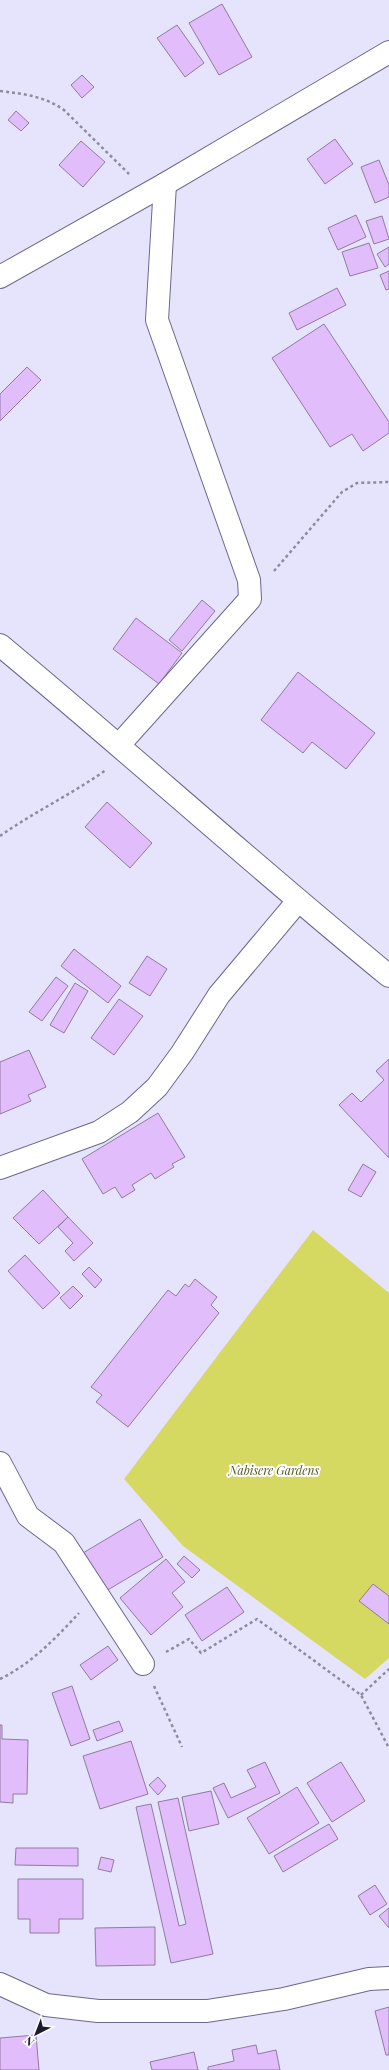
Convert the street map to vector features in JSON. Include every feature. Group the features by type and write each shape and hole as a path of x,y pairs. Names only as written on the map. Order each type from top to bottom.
{"street":[{"path":"0,277 389,52"},
{"path":"124,749 250,599 249,580 157,320 156,188"},
{"path":"0,645 124,749 298,902 389,976"},
{"path":"0,1168 99,1132 130,1112 158,1087 182,1053 218,995 298,902"},
{"path":"0,1463 28,1516 64,1543 143,1664"},
{"path":"0,1984 46,2005 98,2010 207,2011 284,1999 369,1979 389,1978"}],"path":[{"path":"0,91 38,96 58,106 156,188"},
{"path":"250,599 342,492 357,483 389,482"},
{"path":"0,836 28,816 90,781 124,749"},
{"path":"0,1679 14,1672 56,1638 97,1594"},
{"path":"182,1747 143,1664 189,1639 200,1653 257,1618 361,1695 389,1748"},
{"path":"361,1695 389,1669"}],"green space":[{"name":"Nabisere Gardens","path":"313,1230 389,1293 389,1658 365,1679 183,1546 124,1479"}],"building":[{"path":"222,4 252,57 219,75 189,23"},
{"path":"177,25 204,63 185,77 157,38"},
{"path":"82,75 94,87 82,98 71,85"},
{"path":"16,111 29,123 21,131 8,120"},
{"path":"335,139 353,164 325,184 307,159"},
{"path":"81,141 105,162 83,187 59,165"},
{"path":"379,160 389,185 389,197 375,203 361,167"},
{"path":"356,215 366,237 338,250 328,228"},
{"path":"382,216 389,239 374,244 366,221"},
{"path":"369,243 378,268 350,276 342,252"},
{"path":"389,247 389,264 385,267 377,254"},
{"path":"389,271 389,289 386,290 380,275"},
{"path":"337,288 346,305 297,330 289,313"},
{"path":"324,324 389,422 389,433 363,451 352,434 330,447 272,358"},
{"path":"27,367 41,380 0,421 0,394"},
{"path":"202,600 215,611 182,651 169,640"},
{"path":"136,618 182,653 159,684 113,649"},
{"path":"298,672 375,733 346,769 312,742 303,753 261,720"},
{"path":"107,802 152,843 130,868 85,827"},
{"path":"74,949 121,986 108,1003 61,966"},
{"path":"147,956 167,969 150,996 129,983"},
{"path":"56,977 68,986 42,1021 29,1012"},
{"path":"75,983 88,991 64,1033 50,1025"},
{"path":"119,999 143,1016 114,1055 91,1038"},
{"path":"29,1050 46,1087 28,1095 31,1101 0,1114 0,1062"},
{"path":"389,1059 389,1158 339,1105 352,1093 361,1102 384,1080 376,1071"},
{"path":"158,1113 185,1157 172,1164 174,1167 155,1179 151,1173 132,1185 135,1190 122,1198 115,1187 103,1194 82,1159"},
{"path":"363,1164 376,1172 361,1197 348,1190"},
{"path":"43,1190 68,1217 39,1244 13,1218"},
{"path":"68,1217 93,1243 74,1261 65,1251 73,1243 58,1227"},
{"path":"25,1255 60,1293 43,1309 8,1271"},
{"path":"89,1267 102,1280 95,1288 82,1274"},
{"path":"195,1279 217,1297 211,1305 219,1313 128,1427 96,1402 102,1395 91,1387 168,1290 176,1296 185,1284 189,1287"},
{"path":"73,1286 83,1296 70,1309 60,1298"},
{"path":"140,1519 163,1557 106,1591 83,1553"},
{"path":"184,1556 200,1570 192,1578 177,1564"},
{"path":"166,1559 185,1582 172,1593 183,1607 151,1635 120,1598"},
{"path":"373,1584 389,1596 389,1624 359,1601"},
{"path":"227,1587 244,1612 202,1641 185,1615"},
{"path":"108,1646 118,1660 91,1680 80,1665"},
{"path":"72,1686 90,1739 71,1746 52,1693"},
{"path":"119,1721 123,1731 97,1741 93,1730"},
{"path":"0,1725 2,1725 2,1739 28,1740 27,1794 13,1794 13,1803 0,1802"},
{"path":"131,1741 148,1794 100,1809 83,1756"},
{"path":"265,1762 280,1793 228,1818 213,1788 224,1783 231,1798 256,1787 247,1770"},
{"path":"341,1762 365,1801 332,1822 307,1783"},
{"path":"158,1777 166,1786 158,1795 149,1785"},
{"path":"297,1787 319,1823 269,1854 247,1818"},
{"path":"211,1791 219,1824 189,1831 182,1797"},
{"path":"178,1798 213,1954 171,1963 136,1807 151,1804 179,1926 186,1924 158,1802"},
{"path":"329,1824 338,1839 283,1872 274,1856"},
{"path":"16,1848 78,1848 78,1866 15,1865"},
{"path":"101,1857 114,1860 111,1872 98,1869"},
{"path":"18,1879 83,1879 83,1919 59,1919 59,1933 30,1933 30,1919 18,1919"},
{"path":"375,1885 387,1904 370,1915 358,1896"},
{"path":"389,1908 389,1928 379,1916"},
{"path":"155,1927 155,1965 96,1966 95,1928"},
{"path":"389,2007 389,2055 386,2055 375,2011"},
{"path":"36,2035 39,2070 0,2070 0,2038"},
{"path":"256,2045 258,2054 276,2050 280,2070 208,2070 208,2067 234,2061 232,2050"},
{"path":"194,2052 198,2070 152,2070 150,2062"}]}
